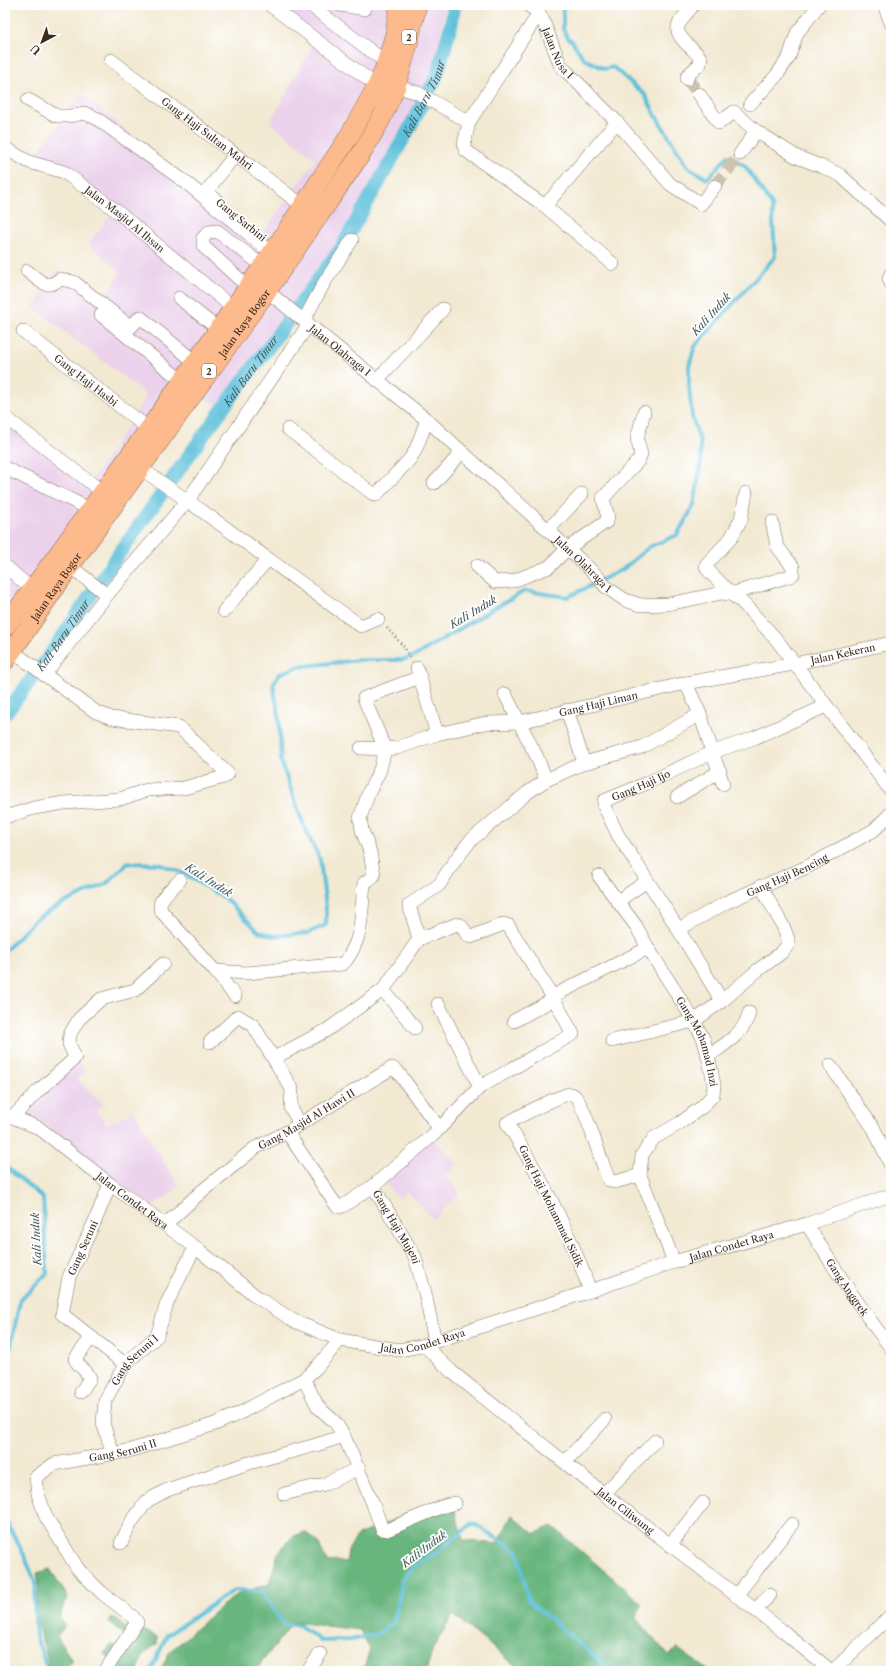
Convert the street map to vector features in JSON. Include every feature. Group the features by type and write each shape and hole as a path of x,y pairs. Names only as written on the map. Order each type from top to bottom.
{"highway":[{"name":"Jalan Raya Bogor","path":"8,656 70,566 267,291 363,151 382,117 390,75 399,5"},
{"name":"Jalan Raya Bogor","path":"5,627 92,510 149,429 270,255 390,75 417,5"}],"street":[{"path":"270,5 469,122 464,145 467,152 545,206 613,264"},
{"path":"310,5 330,20 390,75"},
{"path":"330,20 332,5"},
{"path":"340,5 364,9 365,5"},
{"path":"528,5 539,13"},
{"path":"687,79 688,75 700,64 701,58 680,37 677,31 680,23 693,5"},
{"path":"750,104 777,75 789,57 797,33 819,5"},
{"path":"884,5 891,23"},
{"name":"Jalan Nusa I","path":"469,122 539,13 545,24 560,64 617,122 670,184 701,204 715,186"},
{"name":"Gang Haji Sultan Mahri","path":"111,60 303,206"},
{"path":"699,94 719,123 734,112 756,131 796,157 823,166 840,175 891,222"},
{"path":"28,100 57,116 70,116 84,113 96,118 165,167 270,255"},
{"path":"545,206 617,122"},
{"path":"740,154 756,131"},
{"name":"Jalan Masjid Al Ihsan","path":"5,148 29,162 64,172 118,212 233,308"},
{"name":"Gang Sarbini","path":"235,155 206,192 270,255"},
{"path":"248,287 203,246 203,238 209,232 217,231 270,255"},
{"path":"39,671 188,500 305,321 324,283 352,240"},
{"path":"27,270 47,285 53,284 60,279 74,282 131,327 140,317 195,362"},
{"path":"891,274 889,278 891,284"},
{"name":"Jalan Olahraga I","path":"267,291 427,420 568,548 597,576 606,587 625,600 640,605 668,604 722,593 731,594 790,576 793,574 793,567 777,546 772,522"},
{"path":"179,298 218,329"},
{"path":"377,380 443,309"},
{"path":"98,313 182,381"},
{"name":"Gang Haji Hasbi","path":"23,331 149,429"},
{"path":"477,566 495,582 514,581 549,567 568,548 602,525 608,518 603,498 638,462 641,454 637,439 644,412"},
{"path":"5,418 104,493"},
{"path":"288,429 376,495 410,458 416,449 427,420"},
{"path":"434,483 462,452"},
{"path":"5,468 92,510"},
{"path":"140,468 188,500 360,626 378,619"},
{"path":"746,493 741,519 731,538 706,565 707,569 731,594 742,602 776,639 891,791"},
{"path":"548,530 582,494"},
{"path":"224,611 268,559"},
{"path":"5,566 33,590"},
{"path":"70,566 106,594"},
{"name":"Jalan Kekeran","path":"794,664 891,644"},
{"path":"5,817 34,808 64,802 120,799 147,790 184,788 224,777 228,774 179,727 104,716 96,712 39,671 8,656"},
{"name":"Gang Haji Liman","path":"361,748 385,749 402,746 437,734 486,723 520,722 686,683 794,664"},
{"path":"215,971 246,973 290,970 343,964 346,961 356,945 361,929 361,910 364,884 374,875 370,852 362,830 360,818 369,792 380,770 385,749 364,698 418,673 437,734"},
{"path":"686,683 700,714 720,771 723,784"},
{"path":"505,694 520,722 546,780"},
{"name":"Gang Haji Ijo","path":"722,1001 679,929 618,834 604,806 604,801 647,783 713,752 754,738 826,706"},
{"path":"567,710 584,763"},
{"path":"418,939 410,905 439,885 454,862 470,842 527,793 546,780 584,763 642,747 700,714"},
{"path":"678,797 720,771"},
{"name":"Gang Haji Bencing","path":"679,929 727,902 807,867 874,830 891,813"},
{"name":"Gang Mohamad Inzi","path":"599,876 636,926 648,948 694,1021 704,1040 714,1085 713,1095 702,1108 654,1138 642,1155 640,1175 674,1262"},
{"path":"180,880 162,898 159,908 160,911 215,971 235,996"},
{"path":"618,901 647,881"},
{"path":"612,1041 694,1021 722,1001 758,970 781,953 788,945 788,939 784,928 761,886"},
{"path":"274,1058 327,1030 383,990 418,939 457,924 461,925 467,935 471,937 503,924 508,925 557,996"},
{"path":"514,1021 557,996 648,948"},
{"path":"9,1115 75,1057 69,1044 70,1034 79,1019 101,999 135,990 163,964"},
{"path":"383,990 415,1028"},
{"name":"Gang Haji Mujeni","path":"429,1343 425,1293 415,1257 373,1186 439,1128 480,1087 573,1034 557,996"},
{"path":"438,1004 480,1087"},
{"path":"708,1056 733,1038 747,1022 749,1013"},
{"path":"210,1042 238,1016 253,1025 292,1088 292,1108 300,1124"},
{"path":"830,1065 874,1129 891,1166"},
{"name":"Gang Masjid Al Hawi II","path":"166,1224 202,1191 255,1148 287,1132 392,1068 398,1072 439,1128"},
{"name":"Gang Haji Mohammad Sidik","path":"590,1291 576,1254 528,1157 507,1123 550,1102 569,1094 573,1094 587,1119 609,1180 615,1182 640,1175"},
{"name":"Jalan Condet Raya","path":"9,1115 39,1128 110,1184 166,1224 263,1301 294,1321 340,1340 399,1350 429,1343 674,1262 806,1224 891,1195"},
{"path":"287,1132 336,1205 339,1207 343,1206 373,1186"},
{"name":"Gang Seruni","path":"91,1338 62,1314 69,1277 96,1221 110,1184"},
{"name":"Gang Anggrek","path":"806,1224 835,1271 891,1348"},
{"name":"Gang Seruni I","path":"113,1454 103,1423 104,1400 125,1364 157,1336 167,1303 195,1247"},
{"path":"81,1392 90,1378 87,1372 76,1362 75,1359 91,1338 125,1364"},
{"name":"Gang Seruni II","path":"105,1671 137,1622 133,1617 102,1593 78,1569 46,1517 38,1494 36,1477 54,1464 128,1451 215,1424 238,1414 304,1379 317,1368 340,1340"},
{"name":"Jalan Ciliwung","path":"429,1343 452,1372 604,1494 784,1632 832,1671"},
{"path":"304,1379 321,1412 335,1422 344,1436 374,1504 380,1526 384,1530 441,1507 455,1503"},
{"path":"565,1462 605,1419"},
{"path":"121,1543 132,1521 147,1501 167,1490 249,1463 344,1436"},
{"path":"604,1494 655,1441"},
{"path":"284,1494 325,1484 358,1468"},
{"path":"670,1545 703,1503"},
{"path":"736,1596 792,1524"},
{"path":"755,1610 770,1595"},
{"path":"832,1671 891,1615"},
{"path":"308,1671 320,1654"}],"path":[{"path":"378,619 404,647 409,655"}],"shaded area":[{"path":"271,5 446,5 425,108 228,411 194,392 5,665 5,414 90,483 147,395 33,307 58,269 103,301 120,272 88,244 112,213 36,154 81,93 258,239 316,159 270,122 316,40"},
{"path":"71,1055 86,1071 77,1079 104,1104 96,1110 107,1124 134,1111 156,1150 178,1184 174,1191 145,1212 78,1150 18,1104"},
{"path":"432,1138 457,1164 445,1176 460,1193 433,1219 407,1191 399,1198 385,1183"}],"green space":[{"path":"451,1496 463,1540 497,1544 512,1515 534,1534 552,1526 643,1604 635,1617 669,1656 677,1648 703,1667 712,1671 522,1671 453,1615 433,1648 426,1671 363,1671 370,1649 360,1630 293,1622 255,1671 160,1671 169,1653 219,1608 238,1594 269,1584 278,1553 293,1536 305,1532 318,1542 327,1562 336,1561 346,1563 348,1550 358,1535"},
{"path":"50,1569 68,1597 59,1617 65,1626 57,1636 72,1661 65,1668 67,1671 51,1671 35,1616 39,1585 37,1573"},
{"path":"110,1617 119,1621 125,1627 133,1625 157,1637 157,1644 143,1654 138,1671 105,1671 111,1658 104,1654 112,1644 115,1646 129,1639 109,1622"}],"waterway":[{"name":"Kali Baru Timur","path":"5,714 50,655 118,555 205,433 340,250 408,131 437,76 452,21 454,5"},
{"name":"Kali Induk","path":"5,951 36,919 63,903 106,884 128,863 160,864 183,873 225,898 258,931 273,936 308,933 326,925 326,908 320,860 304,826 281,762 279,716 273,685 279,674 297,667 359,660 402,660 415,656 525,591 568,597 623,569 649,547 677,535 694,505 701,464 700,441 692,417 689,366 695,346 775,257 772,205 745,166 728,156 707,179 688,167 656,116 645,95 613,67 605,69 584,59 563,29 563,5"},
{"name":"Kali Induk","path":"5,1166 43,1198 47,1273 20,1301 6,1367 7,1405 5,1412"},
{"name":"Kali Induk","path":"5,1519 24,1555 36,1584 34,1604 36,1636 48,1671"},
{"name":"Kali Induk","path":"151,1671 167,1635 234,1590 261,1591 284,1625 299,1625 321,1641 351,1640 378,1634 394,1621 403,1578 419,1562 435,1554 473,1523 518,1552 528,1600 612,1671"}],"tunnel":[{"path":"687,79 699,94"},
{"path":"715,186 740,154"}]}
